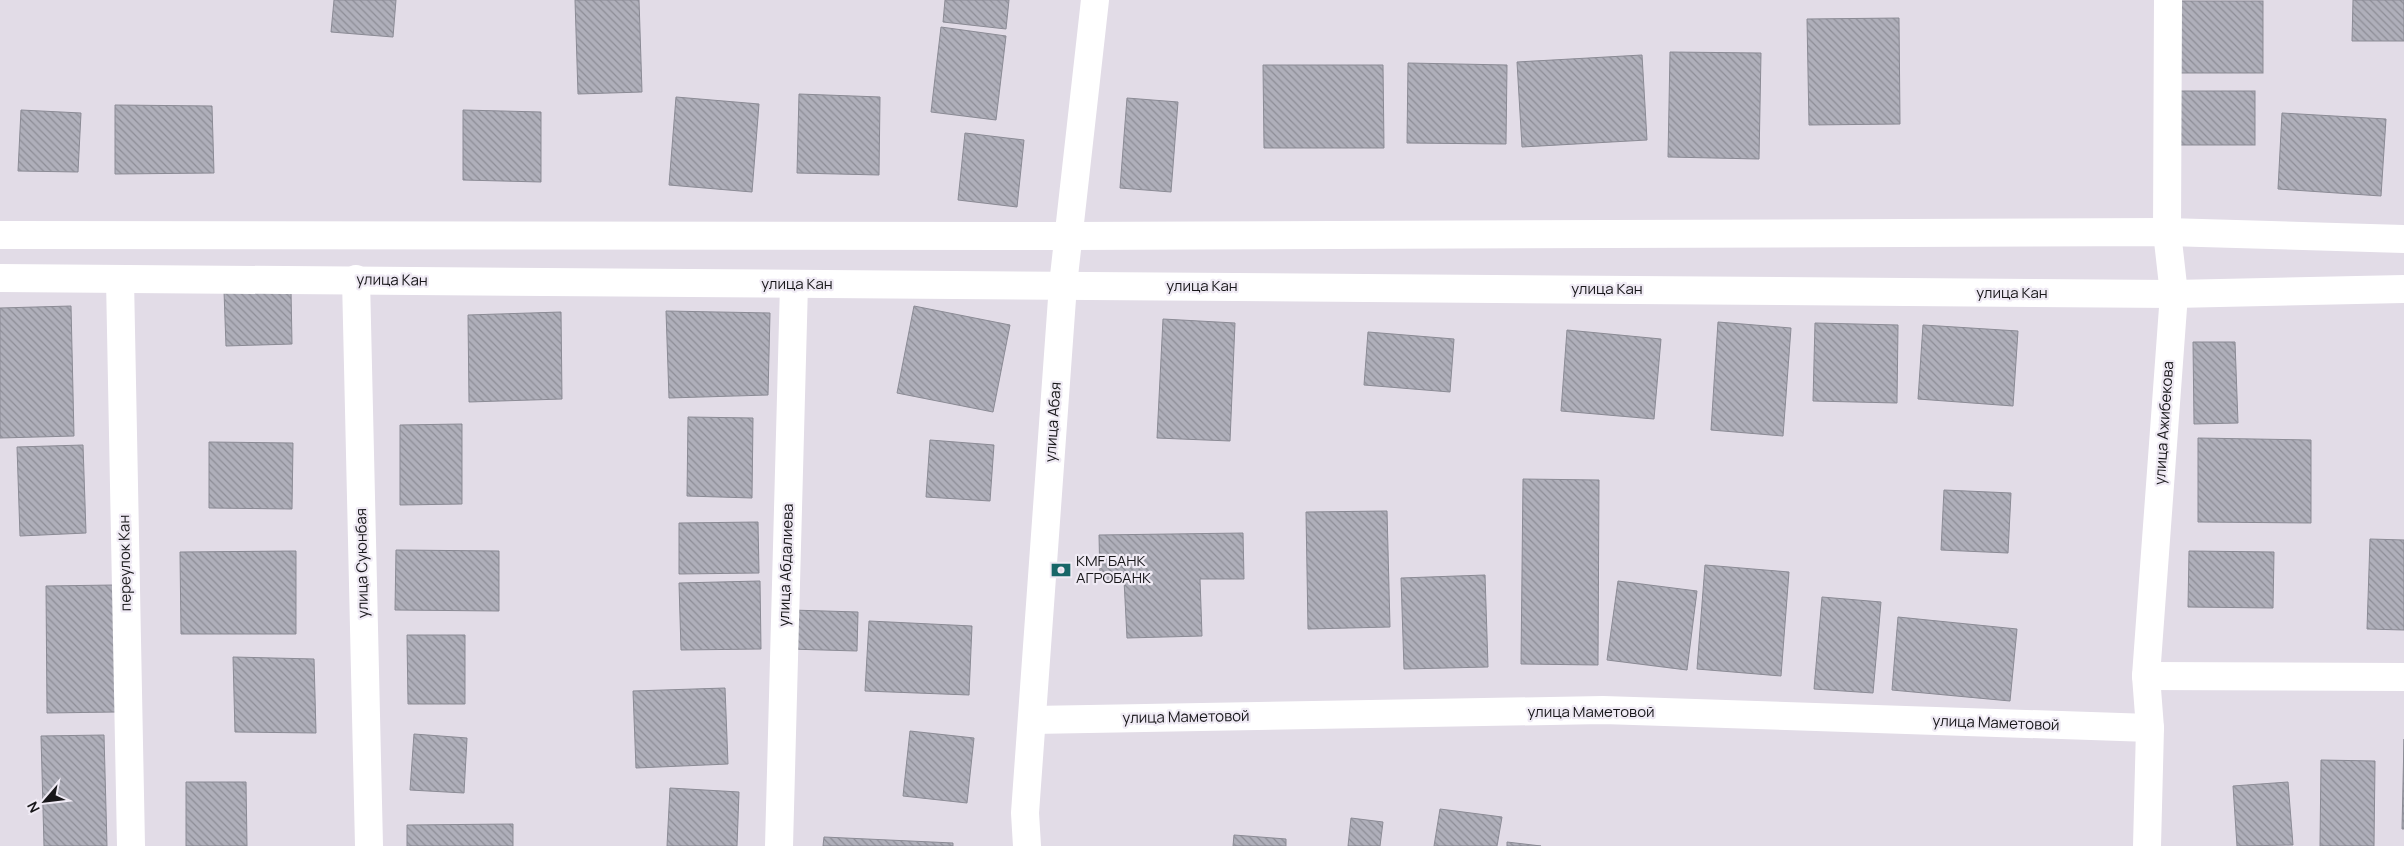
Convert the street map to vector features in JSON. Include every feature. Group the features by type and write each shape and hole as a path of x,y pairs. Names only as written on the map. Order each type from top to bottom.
{"street":[{"name":"улица Абая","path":"1027,846 1025,813 1063,285 1095,0"},
{"name":"улица Ажибекова","path":"2147,846 2150,728 2146,676 2174,294 2167,232 2168,0"},
{"path":"0,235 1068,236 2167,232 2404,239"},
{"name":"улица Кан","path":"0,278 356,279 2174,294 2404,289"},
{"name":"переулок Кан","path":"120,279 131,846"},
{"name":"улица Суюнбая","path":"356,279 369,846"},
{"name":"улица Абдалиева","path":"779,846 794,284"},
{"path":"2146,676 2404,677"},
{"name":"улица Маметовой","path":"1032,720 1603,710 2150,728"}],"building":[{"path":"334,0 396,0 393,37 331,32"},
{"path":"575,0 639,0 642,92 578,94"},
{"path":"945,0 1009,0 1006,29 943,22"},
{"path":"2353,0 2404,0 2404,41 2352,41"},
{"path":"2180,1 2263,1 2263,73 2180,73"},
{"path":"1899,18 1900,124 1809,125 1807,19"},
{"path":"941,27 1006,36 996,120 931,112"},
{"path":"1670,52 1761,53 1759,159 1668,157"},
{"path":"1642,55 1647,140 1522,147 1517,62"},
{"path":"1408,63 1507,65 1506,144 1407,143"},
{"path":"1263,65 1383,65 1384,148 1264,148"},
{"path":"2176,91 2255,91 2255,145 2176,145"},
{"path":"799,94 880,97 879,175 797,173"},
{"path":"676,97 759,104 752,192 669,185"},
{"path":"1127,98 1178,102 1171,192 1120,188"},
{"path":"115,105 212,106 214,173 115,174"},
{"path":"21,110 81,113 78,172 18,171"},
{"path":"463,110 541,112 541,182 463,180"},
{"path":"2282,113 2386,119 2381,196 2278,189"},
{"path":"965,133 1024,140 1017,207 958,200"},
{"path":"224,291 291,291 292,344 226,346"},
{"path":"71,306 74,436 0,438 0,308"},
{"path":"914,306 1010,325 993,412 897,393"},
{"path":"666,311 770,313 768,395 669,398"},
{"path":"561,312 562,399 469,402 468,315"},
{"path":"1163,319 1235,323 1230,441 1157,438"},
{"path":"1718,322 1791,328 1783,436 1711,430"},
{"path":"1815,323 1898,325 1897,403 1813,401"},
{"path":"1923,325 2018,331 2013,406 1918,399"},
{"path":"1567,330 1661,339 1654,419 1561,411"},
{"path":"1368,332 1454,339 1450,392 1364,385"},
{"path":"2193,342 2235,342 2238,423 2194,424"},
{"path":"688,417 753,418 752,498 687,496"},
{"path":"462,424 462,504 400,505 400,425"},
{"path":"2198,438 2311,440 2311,523 2198,522"},
{"path":"930,440 994,445 990,501 926,497"},
{"path":"209,442 293,443 292,509 209,508"},
{"path":"83,445 86,533 20,536 17,447"},
{"path":"1523,479 1599,480 1598,665 1521,664"},
{"path":"1944,490 2011,493 2008,553 1941,550"},
{"path":"1387,511 1390,627 1308,629 1306,512"},
{"path":"758,522 759,573 679,574 679,523"},
{"path":"1243,533 1244,579 1200,579 1202,636 1127,638 1124,580 1100,580 1099,535"},
{"path":"2370,539 2404,540 2404,630 2367,629"},
{"path":"396,550 499,551 499,611 395,610"},
{"path":"296,551 296,634 181,634 180,552"},
{"path":"2189,551 2274,552 2273,608 2188,607"},
{"path":"1705,565 1789,572 1781,676 1697,669"},
{"path":"1485,575 1488,667 1404,669 1401,578"},
{"path":"760,581 761,649 681,650 679,583"},
{"path":"1618,581 1697,591 1687,670 1607,660"},
{"path":"114,585 116,712 47,713 46,586"},
{"path":"1822,597 1881,602 1873,693 1814,689"},
{"path":"791,610 858,612 857,651 789,649"},
{"path":"1898,617 2017,629 2010,701 1892,690"},
{"path":"869,621 972,626 969,695 865,691"},
{"path":"407,635 465,635 465,704 408,704"},
{"path":"233,657 314,659 316,733 235,732"},
{"path":"725,688 728,764 636,768 633,691"},
{"path":"910,731 974,738 967,803 903,796"},
{"path":"414,734 467,738 464,793 410,790"},
{"path":"104,735 107,846 44,846 41,736"},
{"path":"2404,739 2404,829 2402,829"},
{"path":"2321,760 2375,761 2374,846 2320,846"},
{"path":"186,782 246,782 247,846 186,846"},
{"path":"2288,782 2293,845 2237,846 2233,786"},
{"path":"670,788 739,792 737,846 667,846"},
{"path":"1440,809 1502,817 1497,846 1434,846"},
{"path":"1351,818 1383,822 1380,846 1348,846"},
{"path":"513,824 513,846 407,846 407,825"},
{"path":"1234,835 1286,839 1286,846 1233,846"},
{"path":"824,837 953,843 953,846 823,846"},
{"path":"1507,842 1541,846 1507,846"}],"place":[{"name":"KMF БАНК АГРОБАНК","path":"1061,570"}]}
